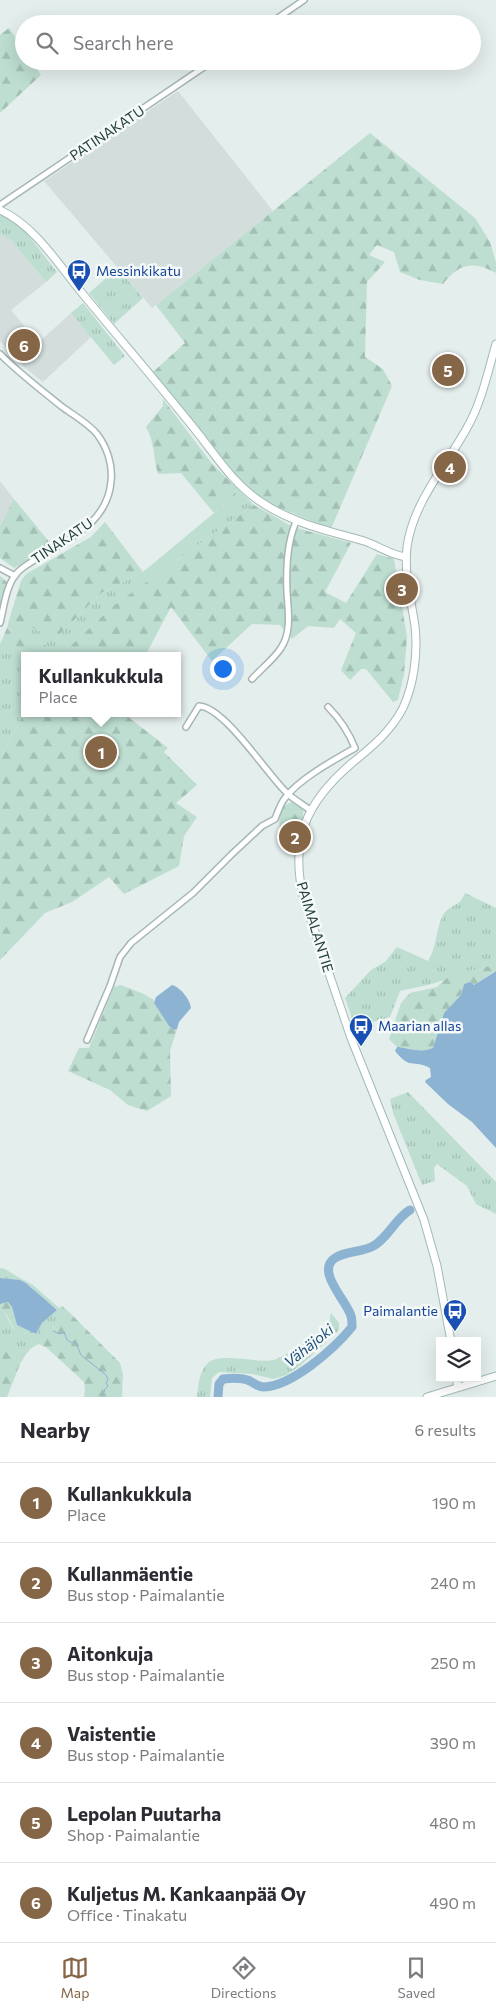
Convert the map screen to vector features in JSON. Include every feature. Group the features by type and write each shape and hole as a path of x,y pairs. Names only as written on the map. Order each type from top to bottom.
{"street":[{"path":"282,15 304,0"},
{"name":"PATINAKATU","path":"0,205 200,70"},
{"path":"0,210 15,218 43,246 238,484 272,509 332,534 367,542 391,554 406,558"},
{"name":"PAIMALANTIE","path":"450,1337 437,1266 424,1220 351,1038 304,900 300,884 299,848 303,826 310,810 326,787 387,732 406,701 411,682 416,644 407,584 406,558 414,520 474,415 496,344"},
{"name":"TINAKATU","path":"0,354 22,376 92,429 105,447 111,469 111,484 102,512 82,531 24,566 15,576"},
{"path":"252,679 281,649 286,638 289,617 287,583 291,532 297,520"},
{"path":"0,568 15,576 0,623"},
{"path":"186,727 199,706 210,709 230,726 288,794 310,810"},
{"path":"87,1040 120,957 131,943 193,893 262,826 275,819 280,806 288,794 322,767 355,748 347,731 328,707"},
{"path":"427,1397 496,1376"},
{"path":"457,1382 458,1387"}],"shaded area":[{"path":"178,91 273,211 152,308 44,181"},
{"path":"0,234 11,240 46,282 11,310 38,343 71,313 91,337 43,382 23,366 0,341"},
{"path":"0,481 14,499 0,526"}],"green space":[{"path":"9,28 15,36 15,70 38,70 41,75 0,113 0,35"},
{"path":"370,133 475,218 490,242 496,262 496,273 480,266 466,266 454,272 443,284 420,280 400,272 394,252 377,245 369,255 385,262 367,282 365,357 383,369 392,386 331,529 268,503 242,483 152,373 185,343 156,305"},
{"path":"0,213 22,227 57,272 46,282 11,240 0,234"},
{"path":"118,268 143,298 114,324 89,293"},
{"path":"83,303 125,356 114,365 71,313"},
{"path":"163,399 213,465 238,489 214,513 181,473 158,474 152,444 146,427 163,406"},
{"path":"238,489 254,505 113,606 64,652 44,652 48,647 7,628 9,620 57,637 101,593 143,572 214,513"},
{"path":"14,499 51,544 45,550 14,568 0,558 0,526"},
{"path":"254,505 293,527 351,543 325,592 346,603 377,554 394,559 407,637 404,674 398,700 393,702 366,669 361,669 350,680 341,670 356,633 340,619 334,628 308,626 292,639 280,625 252,624 212,661 171,607 147,652 64,652 113,606"},
{"path":"105,522 143,572 101,593 57,637 9,620 21,581 26,574 91,537"},
{"path":"0,576 8,583 0,613"},
{"path":"7,628 49,647 44,652 28,652 2,640"},
{"path":"2,640 28,652 21,652 22,717 0,760 0,644"},
{"path":"22,717 128,717 168,748 164,752 197,785 176,803 197,817 184,836 179,866 124,894 109,877 72,902 45,913 0,960 0,760"},
{"path":"292,802 303,810 303,819 296,838 295,851 286,852 279,818 282,806"},
{"path":"465,893 496,908 496,971 493,972 488,966 479,970 453,972 444,980 400,991 390,1017 369,1023 354,1024 345,998 371,970 385,962 397,947 428,961 443,915 463,898"},
{"path":"488,966 493,972 474,985 470,982 464,984 461,995 444,1013 433,1048 420,1050 397,1047 389,1039 401,1003 410,993 437,987 453,972 479,970"},
{"path":"121,985 154,1000 169,1026 174,1030 177,1029 170,1051 171,1096 147,1111 128,1105 110,1090 68,1071 79,1048 89,1048 114,987"},
{"path":"408,1092 496,1182 496,1214 476,1204 467,1186 437,1164 434,1168 435,1181 422,1185 393,1113 390,1099"},
{"path":"0,1268 18,1277 18,1280 0,1278"},
{"path":"18,1277 33,1285 59,1308 62,1306 68,1311 39,1344 30,1350 20,1364 0,1346 0,1309 4,1312 13,1328 24,1333 36,1334 42,1323 57,1310 29,1285 18,1280"},
{"path":"8,1302 12,1307 17,1325 35,1333 20,1332 15,1329 5,1313 0,1309 0,1304"},
{"path":"68,1311 120,1363 123,1374 122,1397 84,1397 84,1382 47,1348 39,1344"},
{"path":"331,1313 339,1323 339,1330 300,1366 286,1375 274,1379 252,1374 219,1372 212,1378 210,1397 197,1397 202,1371 213,1360 229,1358 274,1360 320,1333 329,1324"},
{"path":"0,1346 20,1364 7,1397 0,1397"}],"water":[{"name":"Maarian allas","path":"496,971 496,1148 472,1122 448,1104 425,1082 431,1077 430,1068 420,1064 409,1063 395,1051 397,1047 421,1050 433,1048 444,1013 461,995 464,984 470,982 474,985"},
{"path":"172,985 184,994 191,1008 179,1022 177,1029 174,1030 169,1026 154,1003 156,997"},
{"path":"0,1278 20,1280 26,1283 57,1310 42,1323 36,1334 17,1325 12,1307 8,1302 0,1304"}],"waterway":[{"name":"Vähäjoki","path":"218,1397 219,1384 223,1379 244,1379 262,1387 275,1385 312,1365 335,1346 352,1327 352,1322 351,1316 330,1278 328,1270 330,1264 340,1255 370,1248 375,1245 410,1210"},
{"path":"53,1331 60,1334 64,1332 67,1340 72,1343 75,1341 81,1355 106,1375 108,1386 102,1397"}],"place":[{"name":"Messinkikatu","path":"79,292"},
{"name":"Kuljetus M. Kankaanpää Oy","path":"24,345"},
{"name":"Lepolan Puutarha","path":"448,370"},
{"name":"Vaistentie","path":"450,467"},
{"name":"Aitonkuja","path":"402,589"},
{"name":"Kullankukkula","path":"101,752"},
{"name":"Kullanmäentie","path":"295,837"},
{"name":"Maarian allas","path":"361,1047"},
{"name":"Paimalantie","path":"455,1332"}]}
